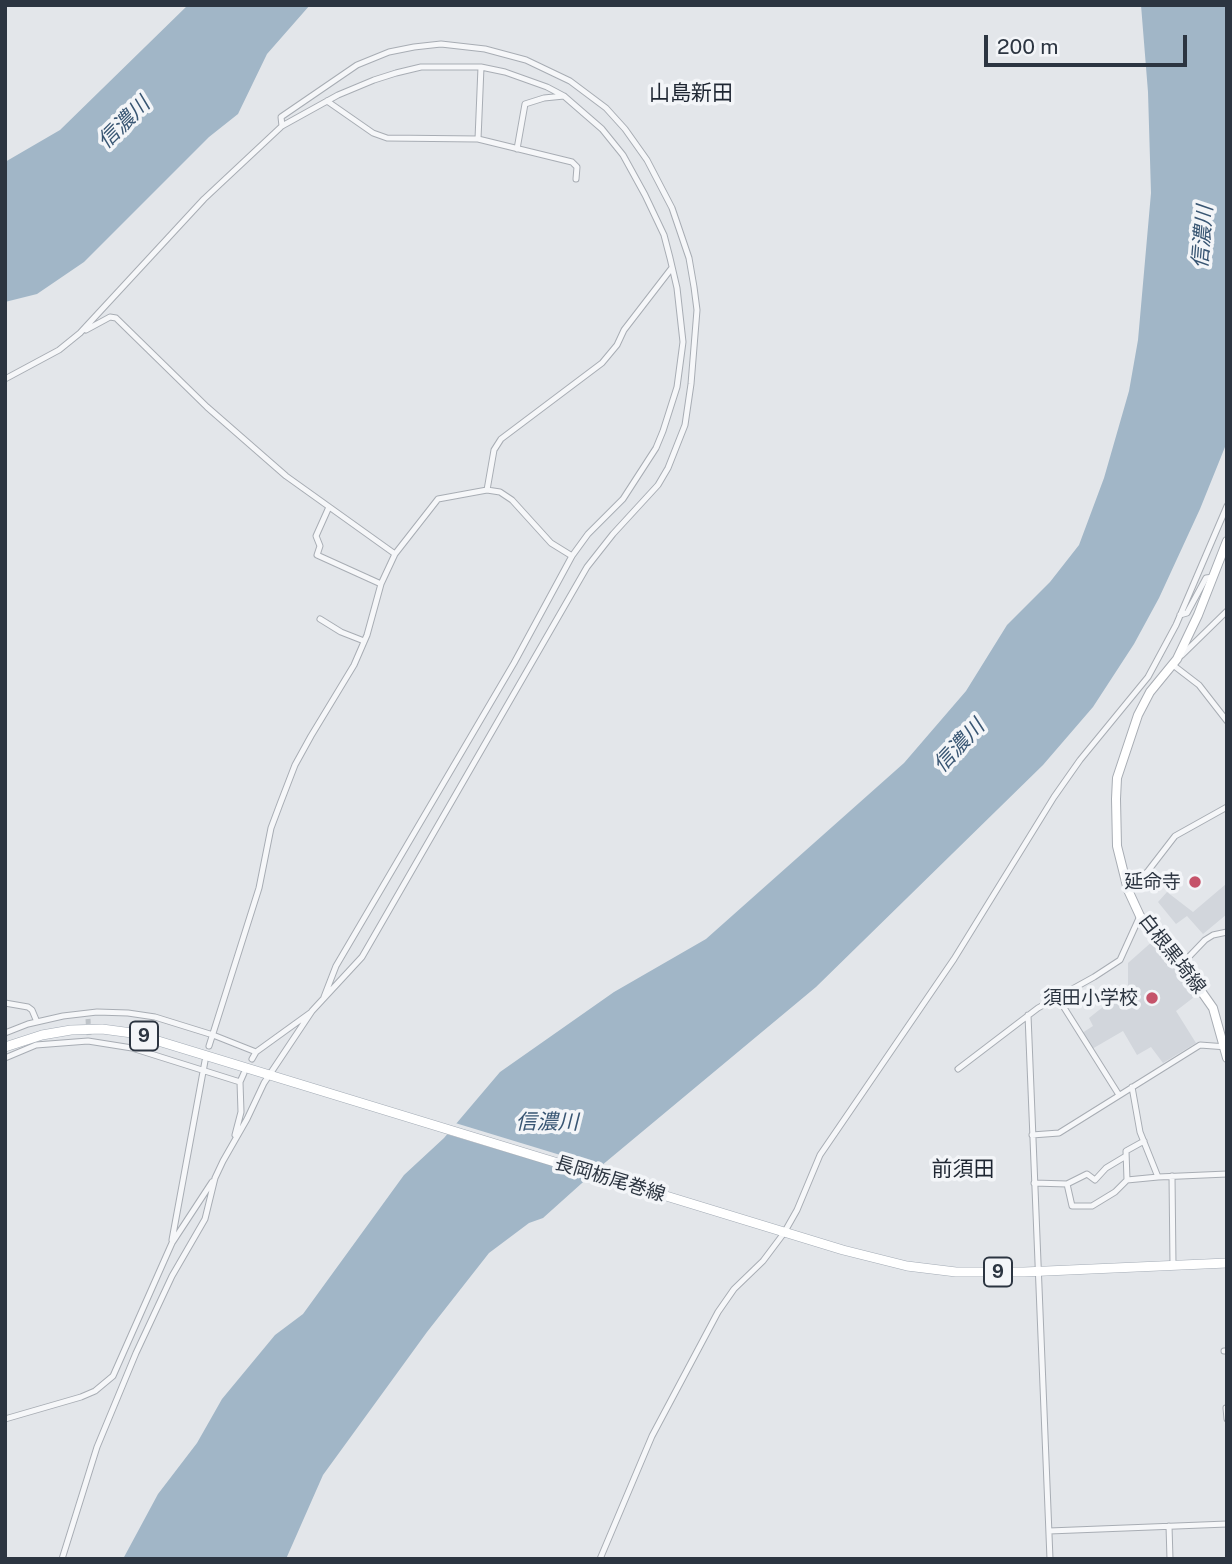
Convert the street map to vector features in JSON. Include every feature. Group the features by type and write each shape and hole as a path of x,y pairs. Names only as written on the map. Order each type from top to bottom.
{"main road":[{"name":"白根黒埼線","path":"1227,541 1175,662 1150,692 1138,715 1117,778 1116,837 1128,890 1140,916 1182,964 1213,1008 1227,1058"},
{"name":"長岡栃尾巻線","path":"5,1047 54,1032 102,1029 142,1036 784,1233 883,1261 927,1269 956,1272 1037,1271 1227,1263"}],"street":[{"path":"253,1059 256,1052 312,1011 362,957 587,567 658,485 668,468 685,425 696,310 689,258 680,229 668,198 646,160 625,129 606,108 570,80 548,69 507,55 461,46 441,44 405,48 357,65 281,117 282,126"},
{"path":"5,379 59,350 80,333 204,199 282,126 327,101 374,80 421,67 481,67 522,78 564,96 602,129 623,155 664,235 677,288 683,342 677,387 656,448 616,508 588,534 572,556 514,663 336,966 323,1000"},
{"path":"478,139 481,67"},
{"path":"517,149 525,104 564,96"},
{"path":"327,101 373,133 387,138 478,139 572,162 577,167 576,179"},
{"path":"487,490 494,450 501,439 602,363 671,269"},
{"path":"80,333 110,317 116,318 207,407 286,476 395,554"},
{"path":"209,1046 256,899 271,828 280,804 295,765 354,665 364,642 381,584 395,554 438,499 487,490 499,492 512,500 551,543 572,556"},
{"path":"600,1559 652,1436 718,1312 734,1289 763,1261 784,1233 797,1210 820,1155 954,959 1069,774 1148,677 1180,615 1227,506"},
{"path":"329,507 316,536 320,546 317,555 381,584"},
{"path":"1180,615 1187,613 1206,578 1213,577"},
{"path":"1226,613 1175,662 1199,685 1227,721"},
{"path":"320,619 364,642"},
{"path":"1128,890 1148,872 1175,836 1226,809"},
{"path":"958,1069 1028,1015 1120,960 1140,916"},
{"path":"1182,964 1205,940 1227,932"},
{"path":"1058,998 1119,1095"},
{"path":"5,1003 28,1007 37,1022"},
{"path":"5,1419 81,1397 106,1384 113,1376 172,1243 215,1178 269,1074 312,1011"},
{"path":"5,1033 37,1022 128,1013 155,1017 256,1052"},
{"path":"1028,1015 1050,1559"},
{"path":"5,1058 36,1045 89,1038 132,1048 240,1082"},
{"path":"1032,1135 1059,1133 1200,1045 1225,1047"},
{"path":"172,1243 205,1061"},
{"path":"233,1143 241,1112 240,1082 244,1073"},
{"path":"1132,1087 1144,1141 1158,1177"},
{"path":"1127,1180 1126,1151 1144,1141"},
{"path":"1034,1183 1067,1184 1087,1174 1095,1180 1106,1168 1126,1156"},
{"path":"1067,1184 1072,1206 1092,1206 1115,1192 1127,1180 1227,1174"},
{"path":"1172,1176 1174,1265"},
{"path":"62,1559 97,1447 135,1353 172,1276 205,1219 215,1178"},
{"path":"1226,1408 1227,1419"},
{"path":"1049,1531 1227,1524"},
{"path":"1169,1526 1170,1559"}],"shaded area":[{"path":"1226,884 1227,914 1203,934 1187,916 1176,924 1158,902 1167,892 1193,912"},
{"name":"須田小学校","path":"1154,940 1198,994 1176,1011 1196,1043 1163,1063 1151,1047 1137,1055 1123,1031 1092,1049 1082,1033 1093,1026 1089,1018 1128,987 1128,963"}],"water":[{"name":"信濃川","path":"188,5 310,5 267,54 238,114 209,137 84,262 37,294 5,302 5,162 60,130"},
{"name":"信濃川","path":"1141,5 1227,5 1227,442 1159,598 1134,644 1093,707 1043,765 816,987 601,1166 543,1218 529,1223 489,1253 427,1332 323,1475 286,1559 123,1559 158,1494 197,1443 222,1399 275,1335 303,1314 404,1175 444,1138 500,1072 614,992 706,939 904,763 966,691 1007,625 1050,582 1079,545 1104,478 1129,391 1138,340 1151,193 1148,92"}],"pier":[{"path":"452,1122 603,1168 592,1178 443,1133"}],"tunnel":[{"path":"88,1019 89,1035"}],"place":[{"name":"延命寺","path":"1195,882"},
{"name":"須田小学校","path":"1152,998"}],"district":[{"name":"山島新田","path":"691,94"},
{"name":"前須田","path":"963,1170"}]}
